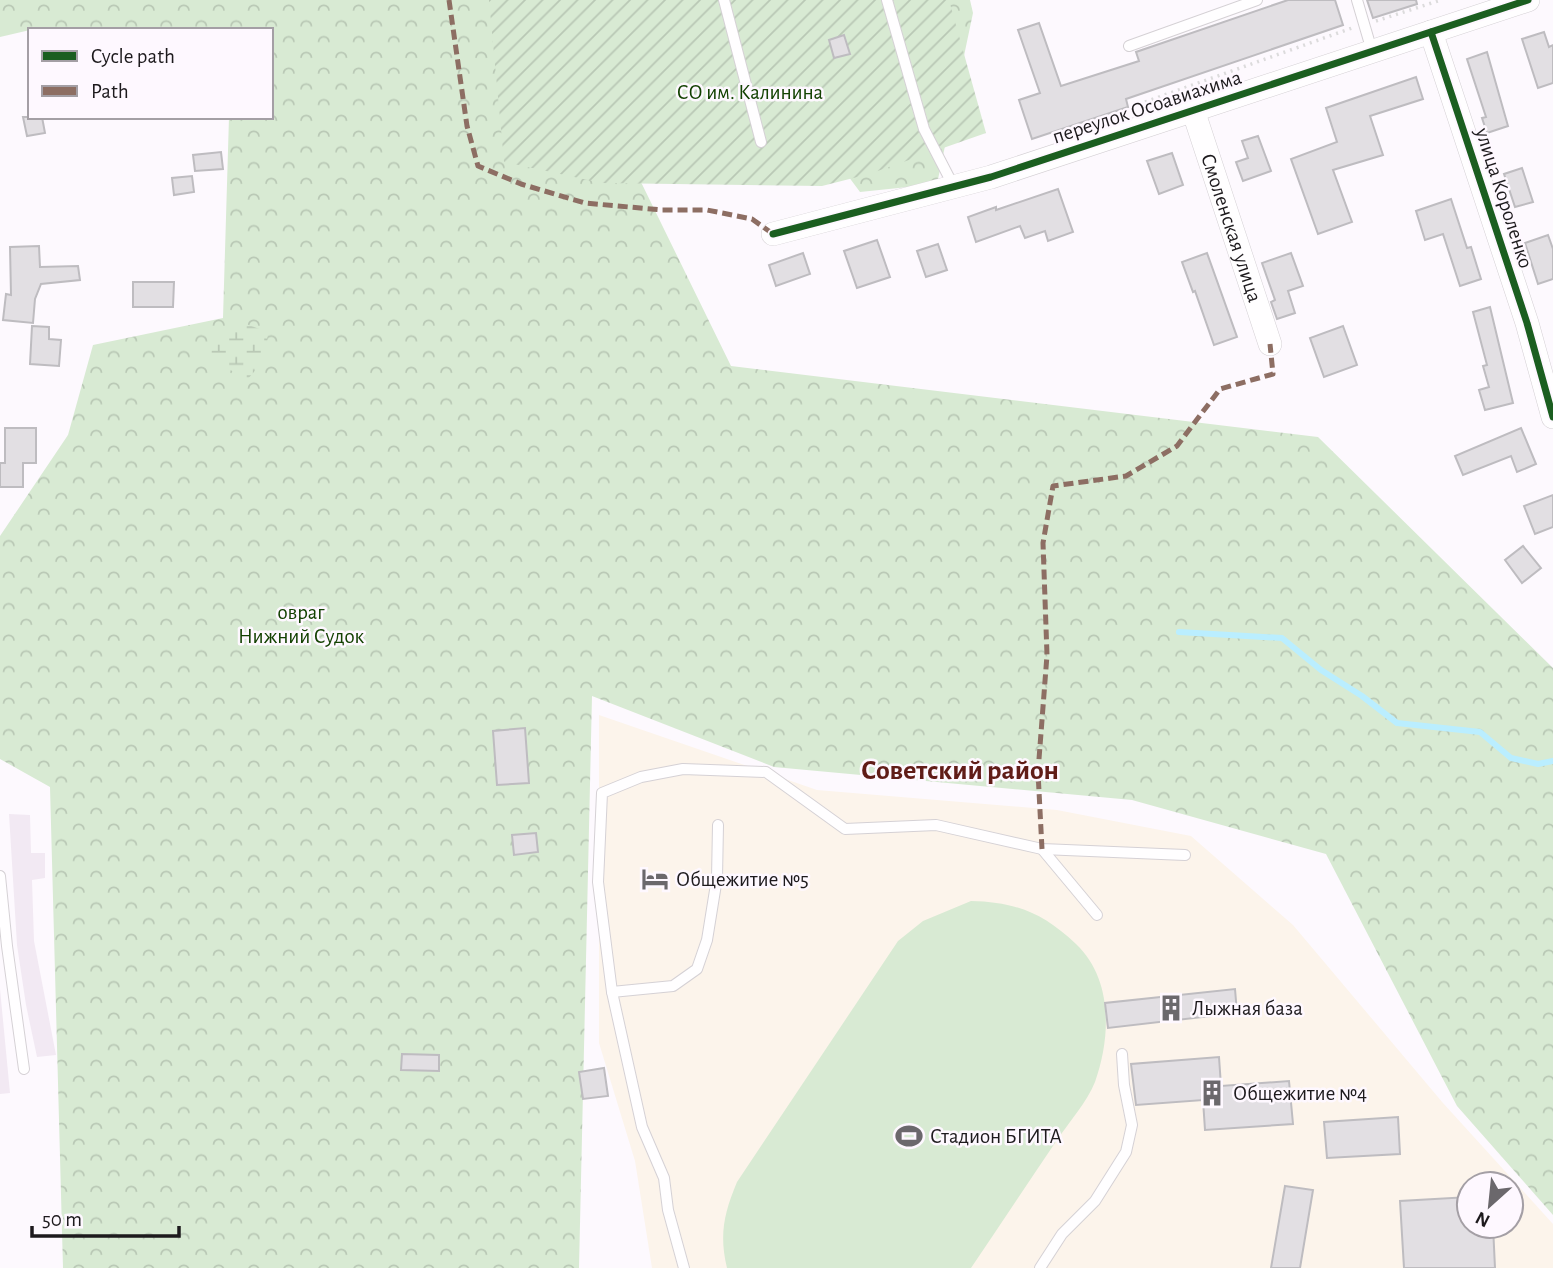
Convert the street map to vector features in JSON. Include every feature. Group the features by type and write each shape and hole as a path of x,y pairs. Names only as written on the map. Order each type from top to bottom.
{"street":[{"name":"переулок Осоавиахима","path":"773,234 1004,173 1528,0"},
{"name":"улица Короленко","path":"1432,32 1527,323 1553,416"},
{"name":"Смоленская улица","path":"1193,110 1270,345"}],"lane":[{"path":"724,0 761,142"},
{"path":"887,0 924,129 954,187"},
{"path":"1129,46 1257,0"},
{"path":"1357,0 1372,51"},
{"path":"684,1268 668,1210 664,1178 642,1127 612,992 598,881 602,793 640,778 683,769 766,772 845,829 936,825 1042,849 1185,855"},
{"path":"612,992 673,986 697,970 708,940 718,878 718,825"},
{"path":"1042,849 1097,915"},
{"path":"0,876 6,946 24,1069"},
{"path":"1040,1268 1062,1234 1095,1200 1126,1152 1132,1125 1124,1084 1122,1054"}],"path":[{"path":"1141,103 1341,30 1441,0"}],"shaded area":[{"path":"599,715 817,790 1057,810 1191,836 1293,925 1443,1103 1504,1170 1455,1170 1455,1240 1525,1240 1525,1193 1553,1224 1553,1268 652,1268 635,1161 599,1043"},
{"path":"9,814 30,815 31,853 45,853 45,878 32,880 34,941 56,1055 37,1057 26,1005 17,945"},
{"path":"0,989 10,1093 0,1094"}],"green space":[{"name":"овраг Нижний Судок","path":"0,0 970,0 973,13 937,184 860,192 831,153 639,178 731,366 1318,437 1553,668 1553,1215 1525,1183 1525,1170 1513,1170 1457,1106 1326,854 1132,800 774,767 592,696 579,1268 63,1268 50,787 0,759 0,536 68,435 93,345 223,318 229,119 273,119 273,28 28,28 28,30 0,37"},
{"name":"СО им. Калинина","path":"489,0 949,0 986,133 869,174 822,186 602,183 504,162"},
{"path":"246,324 268,332 265,359 247,380 209,357 216,339"},
{"name":"Стадион БГИТА","path":"971,901 1015,907 1040,917 1076,944 1097,974 1105,1009 1106,1028 1095,1082 1083,1104 971,1268 727,1268 723,1245 724,1224 737,1182 898,941 923,921"}],"building":[{"path":"1288,0 1335,0 1343,25 1126,99 1128,107 1032,139 1019,100 1040,93 1018,30 1039,23 1061,86 1139,61 1136,52"},
{"path":"1367,0 1416,0 1417,4 1373,18"},
{"path":"1544,32 1549,47 1553,45 1553,83 1538,88 1522,39"},
{"path":"844,35 850,54 834,58 829,40"},
{"path":"1487,52 1508,126 1487,133 1482,118 1486,117 1467,59"},
{"path":"1416,77 1423,99 1370,116 1383,155 1333,170 1352,222 1318,234 1291,159 1337,142 1326,108"},
{"path":"23,117 42,119 45,133 27,136"},
{"path":"1258,136 1271,171 1243,181 1236,162 1248,158 1242,141"},
{"path":"221,152 223,169 195,171 193,155"},
{"path":"1172,153 1183,185 1159,194 1147,161"},
{"path":"1522,168 1533,202 1515,207 1504,174"},
{"path":"192,176 194,192 174,195 172,178"},
{"path":"1058,189 1073,232 1048,241 1045,231 1025,238 1020,226 976,242 968,217"},
{"path":"1451,199 1467,248 1471,247 1481,279 1460,286 1443,234 1425,240 1416,211"},
{"path":"1548,235 1553,249 1553,279 1538,284 1525,243"},
{"path":"877,240 890,277 857,288 844,251"},
{"path":"938,244 947,270 926,277 917,251"},
{"path":"39,246 40,267 78,266 80,280 41,284 35,299 33,323 3,320 6,294 11,295 10,247"},
{"path":"803,253 810,274 776,286 769,265"},
{"path":"1207,253 1237,337 1214,345 1182,262"},
{"path":"1291,253 1303,286 1288,291 1295,313 1277,319 1271,302 1275,300 1262,263"},
{"path":"133,282 174,282 173,307 133,307"},
{"path":"1490,307 1513,403 1485,410 1479,390 1489,387 1483,366 1487,365 1473,312"},
{"path":"32,326 49,327 49,339 61,340 59,366 30,364"},
{"path":"1343,326 1357,365 1324,377 1310,338"},
{"path":"5,428 36,428 36,463 23,463 23,487 0,487 0,463 5,463"},
{"path":"1521,428 1536,464 1517,472 1511,456 1463,475 1455,456"},
{"path":"1553,495 1553,527 1535,534 1524,506"},
{"path":"1523,546 1541,568 1522,583 1505,560"},
{"path":"525,728 529,783 497,785 493,731"},
{"path":"536,833 538,852 514,855 512,835"},
{"name":"Лыжная база","path":"1235,989 1237,1013 1108,1028 1105,1003"},
{"path":"402,1054 439,1055 439,1071 401,1070"},
{"name":"Общежитие №4","path":"1219,1057 1221,1086 1289,1081 1293,1124 1205,1130 1203,1100 1136,1105 1131,1064"},
{"path":"604,1068 608,1096 583,1099 579,1072"},
{"path":"1398,1117 1400,1154 1327,1158 1324,1122"},
{"path":"1285,1186 1313,1190 1300,1268 1271,1268"},
{"path":"1455,1198 1455,1240 1494,1240 1495,1268 1404,1268 1400,1201"}],"waterway":[{"path":"1179,632 1282,638 1321,670 1362,696 1397,723 1480,732 1511,758 1538,764 1553,761"}],"marked path":[{"path":"449,0 467,126 478,166 521,184 585,203 662,210 707,210 752,219 773,234"},
{"path":"1042,849 1038,772 1047,655 1043,543 1053,486 1126,476 1177,446 1220,389 1273,374 1270,344"}],"cycle path":[{"path":"773,234 991,177 1528,0"},
{"path":"1431,32 1527,323 1553,417"}],"place":[{"name":"Общежитие №5","path":"655,879"},
{"name":"Лыжная база","path":"1171,1008"},
{"name":"Общежитие №4","path":"1212,1093"},
{"name":"Стадион БГИТА","path":"909,1136"}],"district":[{"name":"Советский район","path":"960,771"}]}
